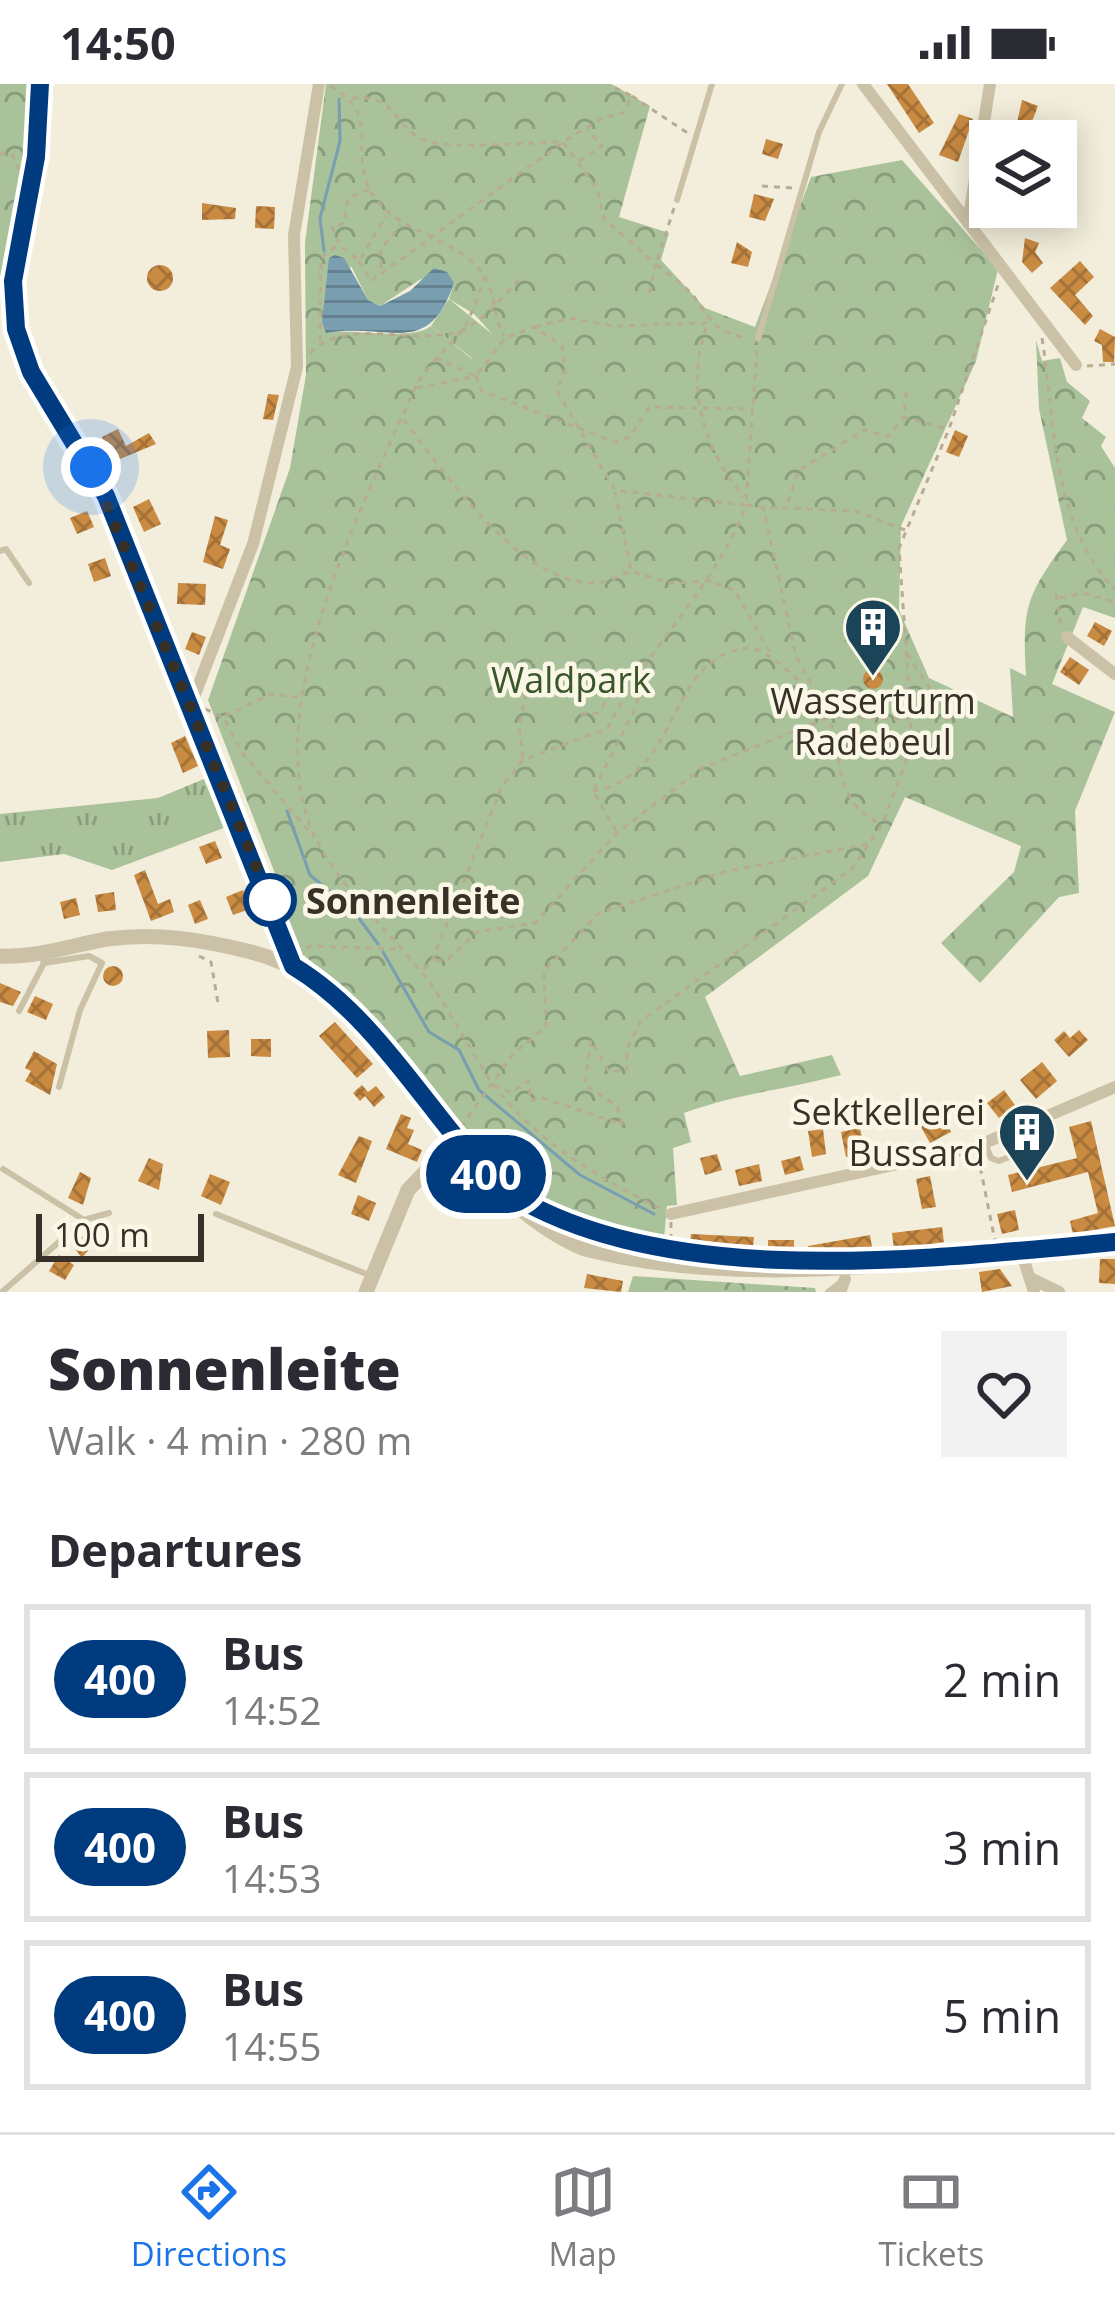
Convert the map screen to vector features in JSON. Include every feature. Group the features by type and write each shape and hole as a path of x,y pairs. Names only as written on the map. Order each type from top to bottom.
{"street":[{"path":"40,84 31,185 13,281 16,329 31,372 106,496 293,966"},
{"path":"192,704 253,544 296,367 293,235 323,84"},
{"path":"863,84 1082,366"},
{"path":"968,223 990,84"},
{"path":"1067,637 1115,674"},
{"path":"0,956 42,958 127,937 192,940 293,966 345,1004 456,1140 532,1220 585,1249 671,1274 843,1286 998,1254 1115,1242"},
{"path":"671,1214 980,1144 1115,1087"},
{"path":"369,1284 408,1190 456,1140"},
{"path":"1021,1251 1032,1285 1059,1292"}],"lane":[{"path":"677,200 712,84"},
{"path":"758,339 819,132 842,84"},
{"path":"0,551 6,549 29,583"},
{"path":"19,1011 42,958 89,956 102,963 80,1010 59,1087"},
{"path":"980,1144 999,1161 1045,1143"},
{"path":"3,1169 84,1220"},
{"path":"2,1292 84,1220 109,1213"},
{"path":"216,1214 369,1284"},
{"path":"828,1292 843,1286"}],"path":[{"path":"323,84 352,98 373,97 388,104 405,128 430,142 563,142"},
{"path":"607,84 695,138"},
{"path":"369,189 348,199 344,223 332,227 339,244 359,261 370,281 563,142 623,113 632,96"},
{"path":"352,98 364,124 360,153 369,189 387,214 437,235 485,276 505,338"},
{"path":"578,162 602,146 586,128"},
{"path":"432,961 502,786 523,760 608,728 632,678 709,580 731,544 746,502 758,339 727,335 707,323 693,296 604,218 597,189 563,142"},
{"path":"0,154 11,153 31,185"},
{"path":"762,186 801,190"},
{"path":"649,294 677,200"},
{"path":"359,261 387,214"},
{"path":"381,271 381,249 402,224"},
{"path":"339,244 322,258 320,343 358,333 408,340 462,331"},
{"path":"494,1084 512,1093 528,1081 531,1102 539,1096 622,1124 617,1106 585,1084 592,1040 609,1072 627,1070 627,1048 641,1022 852,869 882,825 908,756 910,716 898,548 949,429 1004,266"},
{"path":"462,331 485,276"},
{"path":"317,841 301,789 298,736 343,556 415,388 435,357 522,276"},
{"path":"1040,313 1049,406 1070,507 1084,556 1115,590"},
{"path":"415,388 476,376 505,338 534,327 570,319 613,326 707,323"},
{"path":"707,323 697,351 700,404 714,457 746,502"},
{"path":"534,327 562,346 565,370 557,391 615,490 631,571"},
{"path":"435,357 476,376 482,391 615,442 630,437 649,407 700,404 753,409"},
{"path":"1082,366 1115,364"},
{"path":"787,505 798,471 864,430 888,436 904,417 906,392"},
{"path":"904,417 949,429"},
{"path":"404,420 471,506 524,554 565,578 598,584 631,571 670,584 709,580 734,590 771,653 830,717"},
{"path":"615,490 763,507 856,511 905,530"},
{"path":"763,507 796,656 830,717 837,767 857,812 882,825"},
{"path":"1067,637 1057,595 1083,593 1115,602"},
{"path":"593,791 618,787 644,770 690,685 710,664 751,648 771,653"},
{"path":"906,653 952,721 917,705 910,716"},
{"path":"523,760 520,725 533,663"},
{"path":"593,791 637,705 639,670"},
{"path":"580,714 599,712 615,685 632,678"},
{"path":"224,717 271,694 304,698"},
{"path":"192,704 224,717 243,754 420,970 511,1105 593,1174 671,1214"},
{"path":"420,970 432,961 448,959 477,932 535,923 617,833 702,768 830,717 910,716"},
{"path":"593,791 617,833"},
{"path":"456,1140 466,1113 494,1084 513,1054 546,1027 544,970 598,913 728,871 869,844"},
{"path":"192,940 192,951 211,962 218,1003"},
{"path":"309,946 400,949"},
{"path":"980,1144 998,1254"},
{"path":"669,1237 673,1258"}],"green space":[{"path":"0,84 32,84 33,98 4,283 0,283"},
{"name":"Waldpark","path":"326,84 611,84 650,106 619,217 669,233 661,260 705,308 755,327 811,177 902,160 998,269 976,361 901,526 899,610 929,678 1013,717 1010,668 1026,676 1030,603 1067,540 1039,409 1036,340 1042,361 1060,358 1067,382 1090,401 1082,418 1106,437 1101,446 1115,468 1115,618 1083,607 1052,684 1115,712 1075,811 1079,893 1059,897 980,983 941,943 1014,872 1021,846 905,797 868,876 705,997 740,1076 832,1055 841,1075 684,1113 691,1142 673,1148 677,1205 667,1206 664,1238 669,1258 571,1230 517,1191 340,987 296,948 276,876 208,700 290,468 306,375 305,243","holes":["351,266 368,300 380,306 421,279 454,283 449,299 474,314 492,334 472,359 431,326 396,334 327,333"]},
{"path":"449,299 492,334 473,359 431,326"},
{"path":"216,774 237,823 112,870 64,854 0,862 0,814 158,798"},
{"path":"633,1276 815,1288 816,1292 628,1292"}],"water":[{"path":"329,258 344,258 368,300 380,306 410,291 434,268 447,272 454,283 444,307 419,330 326,333 322,322"}],"building":[{"path":"887,84 908,84 934,123 919,133"},
{"path":"1022,100 1038,106 1032,120 1018,120"},
{"path":"959,114 973,119 958,162 939,155"},
{"path":"766,139 783,144 778,159 762,154"},
{"path":"754,194 774,199 765,221 749,217"},
{"path":"202,203 236,208 235,219 202,220"},
{"path":"256,206 275,207 274,229 255,228"},
{"path":"1025,238 1039,243 1035,252 1043,263 1032,273 1022,262"},
{"path":"737,242 752,252 748,267 731,263"},
{"path":"1080,261 1094,277 1075,295 1093,316 1085,325 1050,288"},
{"path":"160,265 173,278 160,291 147,278"},
{"path":"1100,329 1115,337 1114,362 1103,362 1102,345 1094,341"},
{"path":"268,394 279,395 273,420 263,419"},
{"path":"118,429 126,446 149,433 156,444 113,462 102,437"},
{"path":"955,430 968,436 959,457 946,452"},
{"path":"149,499 161,524 144,532 133,507"},
{"path":"87,511 94,527 77,534 70,518"},
{"path":"215,516 228,520 220,545 230,549 223,569 203,562"},
{"path":"105,558 111,576 94,582 88,564"},
{"path":"178,583 206,584 205,605 177,604"},
{"path":"1095,622 1112,631 1104,646 1087,636"},
{"path":"192,632 206,637 199,655 185,649"},
{"path":"1070,657 1089,670 1079,685 1060,672"},
{"name":"Wasserturm Radebeul","path":"873,669 883,679 873,689 863,679"},
{"path":"185,736 198,766 183,773 171,743"},
{"path":"215,841 222,858 206,864 199,847"},
{"path":"145,870 158,904 170,899 174,912 151,921 134,875"},
{"path":"243,890 250,909 233,915 226,897"},
{"path":"114,892 116,910 98,912 95,895"},
{"path":"76,898 80,915 64,919 60,902"},
{"path":"200,900 208,919 195,924 188,905"},
{"path":"113,966 123,976 113,986 103,976"},
{"path":"0,983 21,992 13,1006 0,1002"},
{"path":"35,996 53,1004 46,1020 27,1012"},
{"path":"335,1022 373,1064 357,1078 319,1036"},
{"path":"229,1030 230,1057 208,1058 207,1031"},
{"path":"1079,1030 1088,1040 1069,1057 1054,1040 1064,1031 1070,1038"},
{"path":"251,1039 271,1039 271,1057 251,1056"},
{"path":"34,1051 57,1064 50,1095 25,1081 31,1071 25,1068"},
{"path":"1042,1062 1057,1081 1036,1099 1020,1080"},
{"path":"362,1085 368,1092 376,1086 385,1097 374,1107 365,1096 360,1101 353,1093"},
{"path":"1004,1090 1015,1105 999,1118 987,1103"},
{"path":"936,1106 951,1132 930,1143 916,1118"},
{"path":"401,1114 411,1118 407,1128 414,1130 408,1144 422,1150 417,1162 386,1149"},
{"name":"Sektkellerei Bussard","path":"1091,1121 1115,1226 1073,1234 1070,1221 1098,1213 1088,1172 1012,1192 1008,1175 1077,1158 1069,1127"},
{"path":"860,1128 865,1153 846,1157 841,1132"},
{"path":"823,1129 826,1154 812,1157 808,1131"},
{"path":"359,1136 372,1141 356,1183 338,1175"},
{"path":"717,1154 722,1170 705,1175 700,1158"},
{"path":"800,1156 804,1170 785,1175 781,1161"},
{"path":"149,1158 163,1164 159,1190 138,1181"},
{"path":"759,1164 762,1181 739,1186 735,1170"},
{"path":"80,1172 91,1178 83,1205 68,1198"},
{"path":"210,1174 230,1182 221,1205 201,1196"},
{"path":"930,1176 936,1207 922,1209 916,1179"},
{"path":"358,1195 376,1203 369,1221 351,1214"},
{"path":"1015,1210 1019,1230 1002,1234 997,1214"},
{"path":"942,1227 944,1242 894,1250 892,1233"},
{"path":"87,1233 94,1243 82,1258 72,1245"},
{"path":"691,1234 754,1237 752,1257 714,1249 714,1256 689,1254"},
{"path":"870,1235 873,1253 810,1257 808,1246"},
{"path":"768,1240 794,1240 794,1257 768,1258"},
{"path":"59,1255 74,1265 65,1280 49,1271"},
{"path":"1100,1259 1115,1259 1115,1284 1099,1283"},
{"path":"1000,1269 1012,1286 982,1292 979,1272"},
{"path":"587,1274 623,1281 621,1292 584,1288"}],"waterway":[{"path":"324,251 320,218 340,141 339,99"},
{"path":"287,811 310,875 355,913 378,944"},
{"path":"383,952 429,1032 459,1050 479,1090 580,1175 654,1214"}],"bus line":[{"name":"400","path":"40,84 36,157 13,281 16,329 31,372 106,496 261,875 293,966 345,1004 492,1181 532,1220 559,1236 585,1249 671,1274 820,1281 1115,1242"}],"place":[{"name":"Wasserturm Radebeul","path":"873,678"},
{"name":"Sonnenleite","path":"270,900"},
{"name":"Sektkellerei Bussard","path":"1027,1183"}],"route":[{"path":"91,467 270,900"}]}
